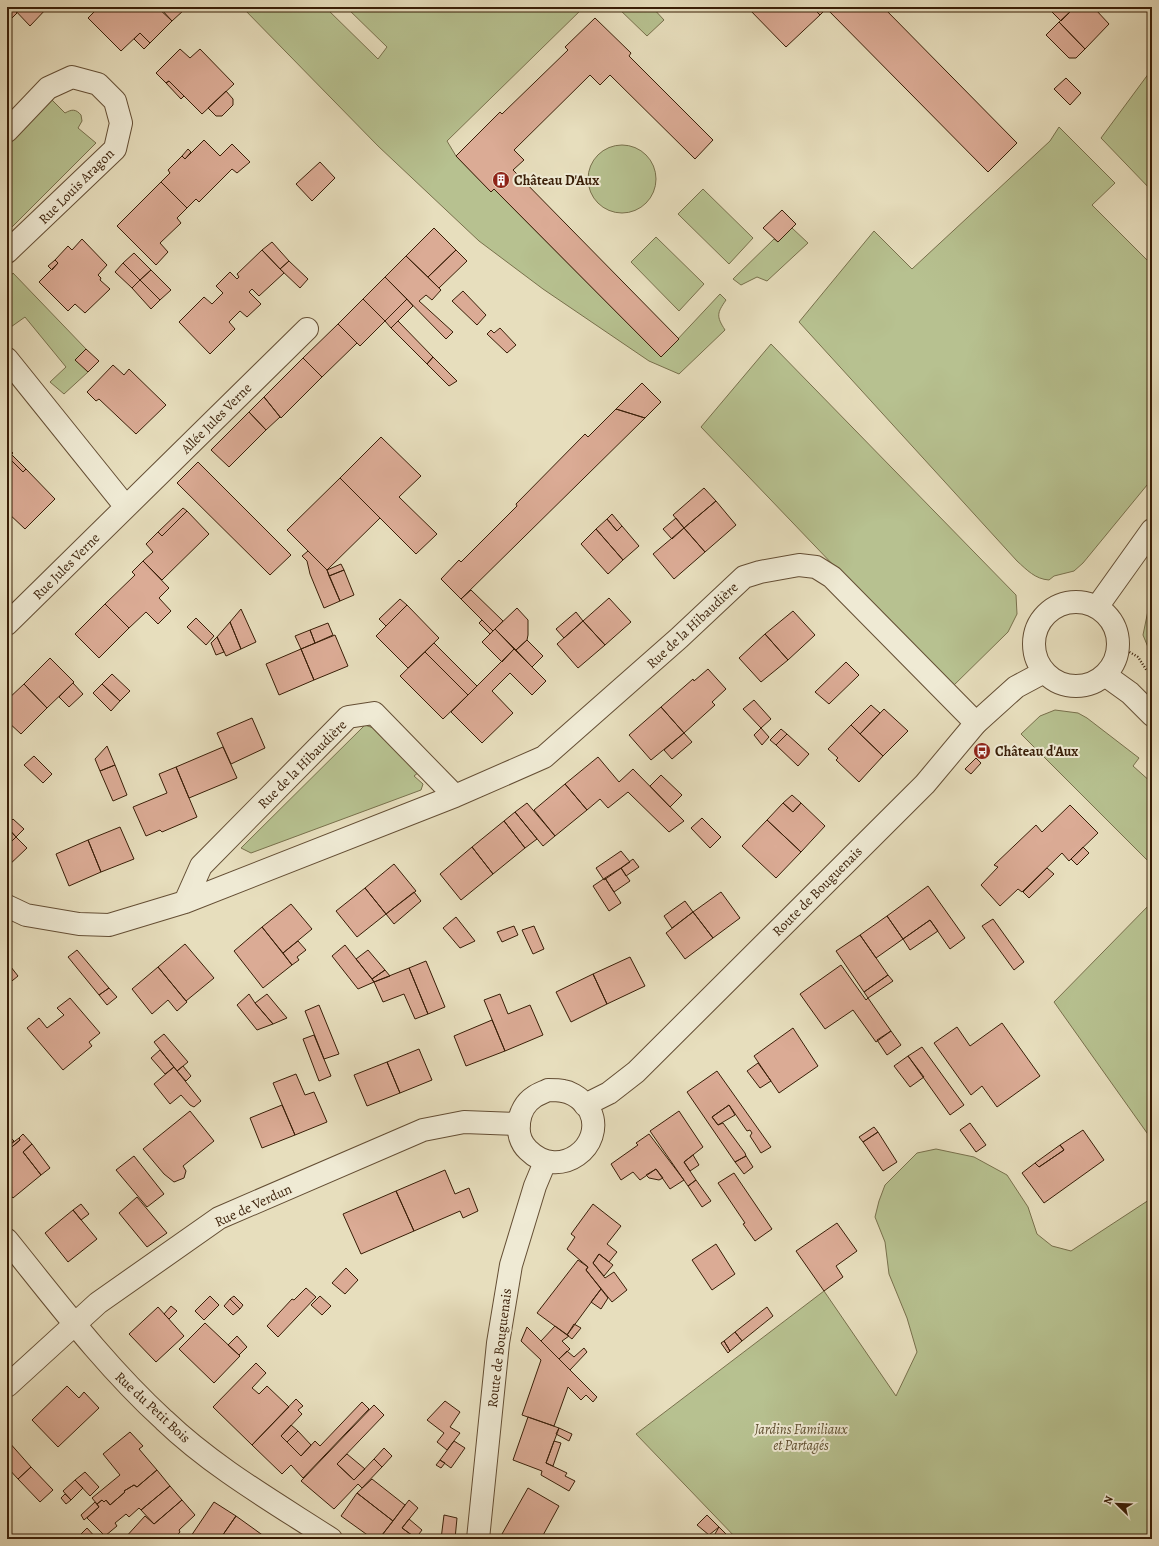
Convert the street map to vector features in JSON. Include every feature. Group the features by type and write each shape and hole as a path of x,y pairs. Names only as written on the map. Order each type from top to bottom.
{"street":[{"name":"Rue Louis Aragon","path":"7,131 48,88 72,77 98,84 115,101 121,123 115,149 7,252"},
{"name":"Allée Jules Verne","path":"126,507 307,329"},
{"path":"7,359 126,507"},
{"name":"Rue Jules Verne","path":"7,624 126,507"},
{"path":"1097,607 1152,530"},
{"name":"Rue de la Hibaudière","path":"7,906 26,915 79,924 108,925 185,902 455,796 544,757 679,638 744,577 760,572 799,565 816,567 832,577 976,723"},
{"path":"1078,602 1097,607 1113,622 1118,636 1119,646 1115,662 1105,675 1089,685 1079,687 1057,682 1044,672 1038,663 1034,646 1034,638 1038,626 1047,614 1065,603 1078,602"},
{"name":"Route de Bouguenais","path":"585,1105 609,1093 636,1072 925,784 976,723 1016,687 1044,672"},
{"path":"1105,675 1130,693 1152,715"},
{"name":"Rue de la Hibaudière","path":"185,902 201,866 348,717 374,714 455,796"},
{"path":"548,1090 564,1091 578,1098 585,1105 590,1110 592,1124 590,1138 583,1150 572,1159 559,1163 545,1162 534,1156 525,1148 520,1137 519,1124 523,1109 534,1097 548,1090"},
{"name":"Rue de Verdun","path":"7,1386 98,1303 219,1218 423,1130 464,1122 519,1124"},
{"name":"Route de Bouguenais","path":"478,1539 498,1343 511,1265 535,1186 545,1162"},
{"name":"Rue du Petit Bois","path":"7,1240 105,1362 164,1421 225,1470 331,1539"}],"path":[{"path":"1119,646 1138,656 1148,673"}],"green space":[{"path":"242,7 325,7 378,59 387,47 346,7 584,7 447,141 456,156 491,192 494,189 661,357 720,294 726,300 719,312 720,321 725,330 679,374 649,361 543,289 479,241 378,146"},
{"path":"617,7 652,7 664,20 647,36"},
{"path":"1152,69 1152,191 1101,138"},
{"path":"44,92 65,113 74,110 79,113 82,121 78,128 96,143 7,232 7,129"},
{"path":"1059,127 1115,183 1092,205 1152,265 1152,479 1083,563 1074,571 1054,576 1049,580 1035,576 1017,561 799,322 874,231 912,269 1050,141"},
{"path":"622,145 635,148 646,155 653,166 656,179 653,192 646,203 635,210 622,213 609,210 598,203 591,192 588,179 591,166 598,155 609,148"},
{"path":"703,189 753,238 729,264 678,214"},
{"path":"792,228 808,243 767,281 757,277 741,285 733,279 774,239 778,242"},
{"path":"656,237 704,284 679,311 631,262"},
{"path":"13,273 86,349 76,360 88,372 64,394 50,382 66,367 25,317 8,329 7,327 7,281"},
{"path":"771,344 1016,595 1017,614 1008,632 951,688 701,427"},
{"path":"1152,591 1152,657 1143,635"},
{"path":"1055,710 1078,713 1087,718 1139,758 1133,766 1152,783 1152,865 1021,734 1040,716"},
{"path":"365,725 376,729 419,772 414,776 423,784 421,790 251,853 241,848"},
{"path":"1152,902 1152,1140 1054,1002"},
{"name":"Jardins Familiaux et Partagés","path":"936,1149 974,1157 1007,1175 1028,1207 1037,1234 1052,1246 1071,1251 1152,1198 1152,1539 737,1539 636,1434 824,1291 896,1396 917,1352 907,1318 889,1274 885,1242 875,1217 885,1185 917,1153"}],"building":[{"path":"7,7 12,7 7,12"},
{"path":"12,7 48,7 30,26"},
{"path":"12,7 17,13 7,23 7,12"},
{"path":"99,7 157,7 172,21 150,43 140,33 121,51 88,18"},
{"path":"165,7 182,7 184,10 172,21 162,10"},
{"path":"747,7 821,7 816,11 820,15 786,47"},
{"path":"821,7 827,8 820,15 816,11"},
{"path":"825,7 883,7 1017,143 988,172"},
{"path":"1047,7 1075,7 1061,21"},
{"path":"1075,7 1097,7 1096,10 1109,24 1085,49 1059,22"},
{"name":"Château D'Aux","path":"595,18 631,53 629,56 713,140 695,159 610,75 600,85 590,75 514,150 524,160 513,170 679,339 661,357 494,189 491,192 456,156 500,112 502,114 568,50 565,47"},
{"path":"1059,22 1085,49 1076,58 1069,58 1046,35"},
{"path":"140,33 150,43 144,49 134,39"},
{"path":"180,49 190,58 200,49 234,84 202,114 169,81 166,83 156,73"},
{"path":"1066,78 1081,93 1070,105 1054,89"},
{"path":"169,81 184,96 181,99 166,83"},
{"path":"226,91 233,99 233,105 222,116 216,116 208,108"},
{"path":"204,140 220,156 232,144 250,162 237,173 232,169 199,202 196,199 187,208 161,182 170,173 168,170 182,156 185,159"},
{"path":"188,149 191,152 185,159 182,156"},
{"path":"320,162 335,178 312,201 296,184"},
{"path":"161,182 187,208 177,218 181,223 160,243 168,252 156,265 117,226"},
{"path":"782,210 796,224 778,242 763,228"},
{"path":"434,228 456,250 428,277 406,256"},
{"path":"82,239 107,265 98,275 101,278 100,280 110,289 85,313 75,304 68,311 39,282 58,263 55,260 68,246 72,250"},
{"path":"272,242 289,261 280,269 262,250"},
{"path":"262,250 284,273 259,296 252,289 249,292 261,304 247,317 240,311 229,322 235,329 210,354 179,322 204,297 212,304 223,293 216,286 230,272 237,279 239,277 237,274"},
{"path":"456,250 467,261 439,288 428,277"},
{"path":"134,253 151,270 140,280 123,263"},
{"path":"406,256 441,290 432,300 426,295 419,301 453,332 446,339 385,277"},
{"path":"55,260 58,263 52,270 48,266"},
{"path":"289,261 308,279 300,288 280,269"},
{"path":"123,263 140,280 132,288 115,272"},
{"path":"151,270 171,290 160,300 140,280"},
{"path":"385,277 407,299 385,321 363,299"},
{"path":"140,280 160,300 151,309 132,288"},
{"path":"463,291 486,315 477,325 452,301"},
{"path":"363,299 385,321 360,346 338,324"},
{"path":"407,299 413,306 391,328 385,321"},
{"path":"398,321 433,357 427,364 391,328"},
{"path":"338,324 357,343 322,377 303,358"},
{"path":"500,328 516,345 507,353 487,334 491,330 494,333"},
{"path":"86,349 99,361 88,372 75,360"},
{"path":"433,357 457,381 449,386 427,364"},
{"path":"303,358 322,377 281,418 264,397"},
{"path":"113,365 124,375 129,369 166,405 136,434 99,399 96,401 87,392"},
{"path":"642,383 661,402 645,418 616,409"},
{"path":"264,397 280,417 266,430 249,412"},
{"path":"616,409 645,418 461,599 441,579 459,560 461,562 517,506 516,504 585,434 588,437"},
{"path":"249,412 266,430 229,467 211,450"},
{"path":"381,437 421,476 399,497 437,534 416,554 340,478"},
{"path":"7,447 13,453 7,459"},
{"path":"12,455 26,469 23,472 9,458"},
{"path":"9,458 23,472 26,469 55,499 25,529 7,512 7,459"},
{"path":"198,462 291,555 270,575 177,483"},
{"path":"340,478 380,518 327,570 287,530"},
{"path":"704,488 716,501 684,528 673,515"},
{"path":"716,501 736,525 705,552 684,528"},
{"path":"183,508 187,511 162,536 158,532"},
{"path":"187,511 209,534 162,580 143,561 153,552 146,544 158,532 162,536"},
{"path":"612,514 622,526 617,531 607,519"},
{"path":"676,518 684,528 672,539 663,529"},
{"path":"607,519 617,531 622,526 639,546 623,560 596,529"},
{"path":"684,528 705,552 674,579 653,554"},
{"path":"596,529 623,560 608,574 581,544"},
{"path":"308,551 327,570 340,601 324,608 310,574 307,561 302,556"},
{"path":"143,561 169,588 159,598 171,611 158,624 146,612 129,628 105,604 135,575 132,572"},
{"path":"341,564 344,570 329,576 327,570"},
{"path":"344,570 354,595 340,601 329,576"},
{"path":"471,590 503,621 493,631 461,599"},
{"path":"609,598 631,622 605,645 583,621"},
{"path":"400,599 407,605 386,626 379,619"},
{"path":"105,604 129,628 99,658 75,634"},
{"path":"407,605 439,638 408,668 376,636"},
{"path":"517,608 528,620 528,635 527,640 516,650 495,629"},
{"path":"241,609 256,642 241,649 230,622"},
{"path":"793,611 815,635 788,660 765,634"},
{"path":"576,612 583,621 564,638 556,629"},
{"path":"196,618 214,636 206,645 187,627"},
{"path":"482,620 493,631 490,634 479,623"},
{"path":"583,621 605,645 578,668 557,644"},
{"path":"230,622 241,649 226,656 217,637"},
{"path":"328,623 333,635 315,643 310,630"},
{"path":"495,629 514,649 502,662 482,642"},
{"path":"310,630 315,643 301,649 295,636"},
{"path":"765,634 788,660 761,682 739,658"},
{"path":"335,635 348,666 314,680 301,649"},
{"path":"217,637 224,652 216,655 211,643"},
{"path":"527,640 543,656 532,667 516,650"},
{"path":"434,643 477,686 468,695 425,652"},
{"path":"301,649 314,680 279,695 266,664"},
{"path":"514,649 546,681 532,695 510,673 492,691 513,713 482,743 451,712"},
{"path":"425,652 468,695 443,719 400,676"},
{"path":"50,658 74,682 47,708 24,684"},
{"path":"846,662 859,675 829,704 815,692"},
{"path":"708,669 726,689 712,702 715,705 684,733 661,707 693,679 694,681"},
{"path":"112,674 130,691 120,701 102,684"},
{"path":"73,683 83,694 69,707 59,697"},
{"path":"24,684 47,708 21,734 7,721 7,700"},
{"path":"102,684 120,701 111,711 93,693"},
{"path":"754,700 771,719 761,728 743,709"},
{"path":"871,705 880,713 860,734 851,725"},
{"path":"661,707 684,733 651,760 629,735"},
{"path":"884,709 908,731 883,756 860,734"},
{"path":"252,718 265,748 231,764 217,733"},
{"path":"851,725 883,756 859,782 836,760 838,758 828,749"},
{"path":"761,728 769,737 762,745 754,735"},
{"path":"781,729 787,734 776,745 770,740"},
{"path":"684,733 692,742 672,759 664,750"},
{"path":"787,734 809,754 798,766 776,745"},
{"path":"107,746 115,765 100,771 95,759"},
{"path":"223,747 237,778 189,798 176,767"},
{"path":"34,756 52,774 43,783 24,765"},
{"path":"598,757 619,782 633,769 684,821 669,832 628,792 608,808 600,799 587,810 565,784"},
{"path":"976,758 981,763 971,774 965,769"},
{"path":"115,765 127,795 113,801 100,771"},
{"path":"176,767 197,817 162,832 160,830 146,836 133,807 167,793 159,774"},
{"path":"661,775 682,795 670,807 650,786"},
{"path":"565,784 587,810 555,836 534,810"},
{"path":"792,795 801,803 793,812 783,803"},
{"path":"527,803 555,836 543,846 515,812"},
{"path":"783,803 793,812 801,803 825,826 801,852 767,820"},
{"path":"1070,805 1098,833 1069,861 1062,853 1022,892 1018,889 1000,906 981,885 998,867 994,865 1036,825 1042,832"},
{"path":"515,812 537,839 525,848 504,821"},
{"path":"702,818 721,837 710,848 691,828"},
{"path":"13,819 24,829 16,837 7,827"},
{"path":"767,820 801,852 776,878 742,846"},
{"path":"504,821 525,848 493,874 472,847"},
{"path":"7,827 16,837 7,846"},
{"path":"120,827 134,859 101,872 88,840"},
{"path":"16,837 27,848 7,867 7,846"},
{"path":"88,840 101,872 69,886 56,854"},
{"path":"472,847 493,874 461,900 440,874"},
{"path":"1083,847 1089,853 1077,865 1071,859"},
{"path":"621,851 630,862 604,880 596,868"},
{"path":"633,859 639,867 626,876 621,868"},
{"path":"394,864 416,891 386,914 365,888"},
{"path":"621,868 630,881 614,892 605,878"},
{"path":"1047,868 1054,874 1029,898 1023,892"},
{"path":"605,878 621,903 609,911 593,886"},
{"path":"928,886 965,938 950,949 930,920 903,939 887,916"},
{"path":"365,888 386,914 357,937 336,911"},
{"path":"414,892 421,901 394,924 386,914"},
{"path":"721,892 740,918 713,938 693,912"},
{"path":"685,901 693,912 672,928 664,916"},
{"path":"291,904 312,929 283,953 262,927"},
{"path":"693,912 713,938 685,959 666,933"},
{"path":"887,916 903,939 876,958 860,935"},
{"path":"456,917 475,941 460,948 443,928"},
{"path":"993,919 1024,962 1014,970 982,926"},
{"path":"930,920 938,931 910,950 903,939"},
{"path":"514,926 518,935 502,942 497,932"},
{"path":"534,926 544,949 533,954 522,930"},
{"path":"262,927 292,965 263,988 234,951"},
{"path":"860,935 888,975 864,992 836,951"},
{"path":"298,941 306,950 297,957 299,960 292,965 283,953"},
{"path":"185,944 214,978 186,1001 158,967"},
{"path":"345,945 374,982 358,989 332,956"},
{"path":"77,950 109,988 99,995 68,957"},
{"path":"368,950 385,970 372,979 356,959"},
{"path":"630,957 645,986 607,1004 593,974"},
{"path":"426,961 445,1007 428,1014 409,968"},
{"path":"7,962 18,976 7,985"},
{"path":"841,965 866,1000 868,998 891,1031 876,1042 853,1010 825,1029 800,994"},
{"path":"158,967 187,1002 177,1011 168,1000 152,1014 132,989"},
{"path":"409,968 428,1014 415,1019 404,994 383,1002 374,982"},
{"path":"385,970 390,976 374,982 372,979"},
{"path":"593,974 607,1004 571,1022 556,992"},
{"path":"888,975 893,981 868,998 864,992"},
{"path":"109,988 117,997 107,1005 99,995"},
{"path":"249,994 273,1024 257,1030 237,1005"},
{"path":"267,994 287,1018 273,1024 255,1003"},
{"path":"500,994 508,1014 530,1005 543,1035 505,1051 484,1000"},
{"path":"70,998 100,1033 89,1042 92,1046 63,1070 27,1028 39,1018 47,1028 64,1015 57,1008"},
{"path":"319,1005 339,1054 324,1059 305,1011"},
{"path":"492,1020 505,1051 466,1066 454,1036"},
{"path":"1002,1023 1040,1076 997,1107 982,1086 971,1095 934,1043 957,1027 970,1046"},
{"path":"793,1028 818,1066 779,1093 754,1056"},
{"path":"891,1031 901,1045 887,1055 877,1040"},
{"path":"164,1034 188,1062 177,1071 154,1042"},
{"path":"314,1035 331,1076 319,1081 303,1039"},
{"path":"922,1047 964,1105 950,1115 908,1056"},
{"path":"419,1049 432,1080 400,1093 387,1062"},
{"path":"160,1050 174,1067 165,1074 151,1058"},
{"path":"908,1056 924,1077 910,1087 894,1066"},
{"path":"387,1062 400,1093 367,1106 354,1075"},
{"path":"758,1063 771,1081 760,1088 747,1071"},
{"path":"183,1066 191,1076 186,1081 177,1071"},
{"path":"174,1067 201,1101 194,1107 190,1105 181,1095 170,1104 154,1084"},
{"path":"717,1071 771,1147 761,1153 750,1136 752,1133 750,1130 747,1131 729,1105 712,1117 718,1125 723,1123 745,1153 746,1156 735,1162 687,1092"},
{"path":"296,1074 305,1095 314,1092 327,1122 295,1135 273,1083"},
{"path":"282,1105 295,1135 262,1148 250,1118"},
{"path":"729,1105 735,1115 718,1125 712,1117"},
{"path":"190,1111 214,1141 183,1166 186,1171 184,1178 174,1182 164,1174 143,1149"},
{"path":"679,1111 703,1147 684,1162 696,1180 688,1186 650,1131"},
{"path":"970,1123 986,1145 976,1152 960,1130"},
{"path":"874,1127 878,1132 863,1142 859,1137"},
{"path":"1083,1130 1104,1160 1044,1203 1022,1173 1035,1163 1039,1167 1064,1150 1060,1145"},
{"path":"878,1132 897,1162 883,1171 863,1142"},
{"path":"7,1134 14,1141 7,1147"},
{"path":"23,1134 32,1144 23,1152 41,1175 13,1198 7,1191 7,1151 20,1140 19,1138"},
{"path":"649,1134 684,1180 670,1189 656,1169 640,1180 633,1172 621,1180 611,1164 638,1145 636,1143"},
{"path":"19,1138 20,1140 7,1151 7,1147"},
{"path":"32,1144 50,1168 41,1175 23,1152"},
{"path":"1060,1145 1064,1150 1039,1167 1035,1163"},
{"path":"693,1155 699,1165 690,1171 684,1162"},
{"path":"134,1156 164,1194 147,1207 116,1170"},
{"path":"746,1156 753,1167 744,1174 735,1162"},
{"path":"656,1169 663,1178 659,1180 649,1178 646,1175"},
{"path":"445,1170 455,1194 469,1188 478,1211 463,1218 460,1211 414,1231 396,1191"},
{"path":"734,1173 772,1229 755,1241 743,1224 745,1223 718,1183"},
{"path":"696,1180 711,1201 702,1207 688,1186"},
{"path":"396,1191 414,1231 361,1254 343,1214"},
{"path":"137,1197 167,1233 147,1247 119,1213"},
{"path":"81,1204 89,1214 81,1220 73,1210"},
{"path":"593,1204 621,1226 607,1244 617,1252 609,1262 599,1254 593,1263 605,1278 614,1272 627,1290 612,1302 586,1270 588,1267 567,1249 575,1237 571,1234"},
{"path":"73,1210 97,1239 68,1262 45,1233"},
{"path":"837,1223 857,1251 836,1266 843,1277 824,1291 796,1251"},
{"path":"716,1244 735,1274 712,1290 692,1260"},
{"path":"599,1254 613,1265 604,1276 593,1263"},
{"path":"578,1260 588,1267 586,1270 601,1289 567,1335 537,1313"},
{"path":"346,1268 358,1280 345,1294 332,1283"},
{"path":"306,1288 316,1297 278,1337 267,1326 292,1299 294,1300"},
{"path":"601,1289 608,1298 601,1309 591,1302"},
{"path":"210,1296 219,1305 204,1320 195,1311"},
{"path":"234,1296 243,1305 240,1309 230,1299"},
{"path":"320,1296 331,1306 322,1315 311,1305"},
{"path":"230,1299 240,1309 233,1315 224,1306"},
{"path":"171,1306 177,1311 169,1319 164,1314"},
{"path":"158,1307 184,1336 156,1362 129,1334"},
{"path":"767,1307 773,1316 742,1341 735,1332"},
{"path":"205,1323 240,1356 214,1383 179,1349"},
{"path":"574,1324 581,1328 572,1339 567,1335"},
{"path":"555,1326 569,1336 562,1341 570,1349 559,1359 541,1341"},
{"path":"527,1327 597,1397 593,1402 586,1395 581,1400 568,1387 554,1426 522,1415 541,1360 521,1341"},
{"path":"735,1332 742,1341 730,1351 724,1341"},
{"path":"237,1336 247,1347 239,1355 228,1345"},
{"path":"724,1341 730,1351 728,1353 721,1343"},
{"path":"584,1348 587,1352 570,1370 559,1359 567,1351 574,1357"},
{"path":"256,1363 266,1373 252,1388 259,1394 267,1386 289,1407 252,1445 213,1407"},
{"path":"67,1386 79,1398 84,1392 99,1408 58,1447 32,1420"},
{"path":"296,1399 303,1406 298,1410 302,1414 281,1436 301,1456 315,1441 320,1446 362,1402 369,1409 303,1478 291,1465 282,1474 252,1445"},
{"path":"445,1401 460,1412 450,1427 460,1433 447,1450 437,1442 444,1433 427,1420"},
{"path":"374,1405 384,1415 337,1464 354,1480 374,1459 382,1467 362,1488 358,1484 334,1509 301,1481"},
{"path":"528,1417 559,1428 546,1463 567,1473 565,1476 575,1481 569,1491 541,1475 542,1471 513,1460"},
{"path":"291,1425 298,1431 287,1442 281,1436"},
{"path":"559,1428 572,1434 569,1441 556,1434"},
{"path":"298,1431 311,1445 301,1456 287,1442"},
{"path":"130,1432 143,1446 139,1449 157,1470 137,1487 134,1485 124,1491 125,1492 110,1505 106,1500 104,1502 102,1500 97,1504 92,1498 120,1475 103,1454"},
{"path":"8,1441 31,1467 18,1479 7,1467"},
{"path":"454,1441 465,1448 451,1468 440,1460"},
{"path":"554,1441 561,1443 553,1466 546,1463"},
{"path":"384,1448 392,1456 382,1467 374,1459"},
{"path":"347,1454 365,1469 354,1480 337,1464"},
{"path":"440,1460 445,1463 441,1468 436,1465"},
{"path":"31,1467 53,1490 40,1502 18,1479"},
{"path":"157,1470 170,1486 141,1510 139,1508 129,1517 126,1514 115,1523 117,1526 105,1536 87,1518 99,1507 97,1504 102,1500 104,1502 106,1500 110,1505 125,1492 124,1491 134,1485 137,1487"},
{"path":"85,1472 99,1487 90,1496 75,1480"},
{"path":"372,1479 405,1505 393,1521 357,1493"},
{"path":"75,1480 83,1488 71,1500 63,1491"},
{"path":"170,1486 182,1500 154,1524 141,1510"},
{"path":"528,1488 559,1506 541,1539 511,1539 502,1534"},
{"path":"357,1493 393,1521 379,1539 373,1539 341,1516"},
{"path":"65,1494 71,1500 66,1504 61,1498"},
{"path":"182,1500 195,1515 179,1530 180,1532 174,1539 124,1539 145,1516 154,1524"},
{"path":"409,1500 418,1508 402,1528 417,1539 379,1539"},
{"path":"95,1502 99,1507 84,1520 81,1515"},
{"path":"214,1502 236,1516 220,1539 189,1539"},
{"path":"444,1515 457,1518 455,1539 441,1539"},
{"path":"707,1515 719,1527 709,1535 697,1525"},
{"path":"236,1516 268,1539 220,1539"},
{"path":"409,1519 422,1530 416,1538 402,1528"},
{"path":"719,1527 731,1539 712,1539"},
{"path":"87,1528 97,1539 77,1538"}],"place":[{"name":"Château D'Aux","path":"501,180"},
{"name":"Château d'Aux","path":"982,751"}]}
